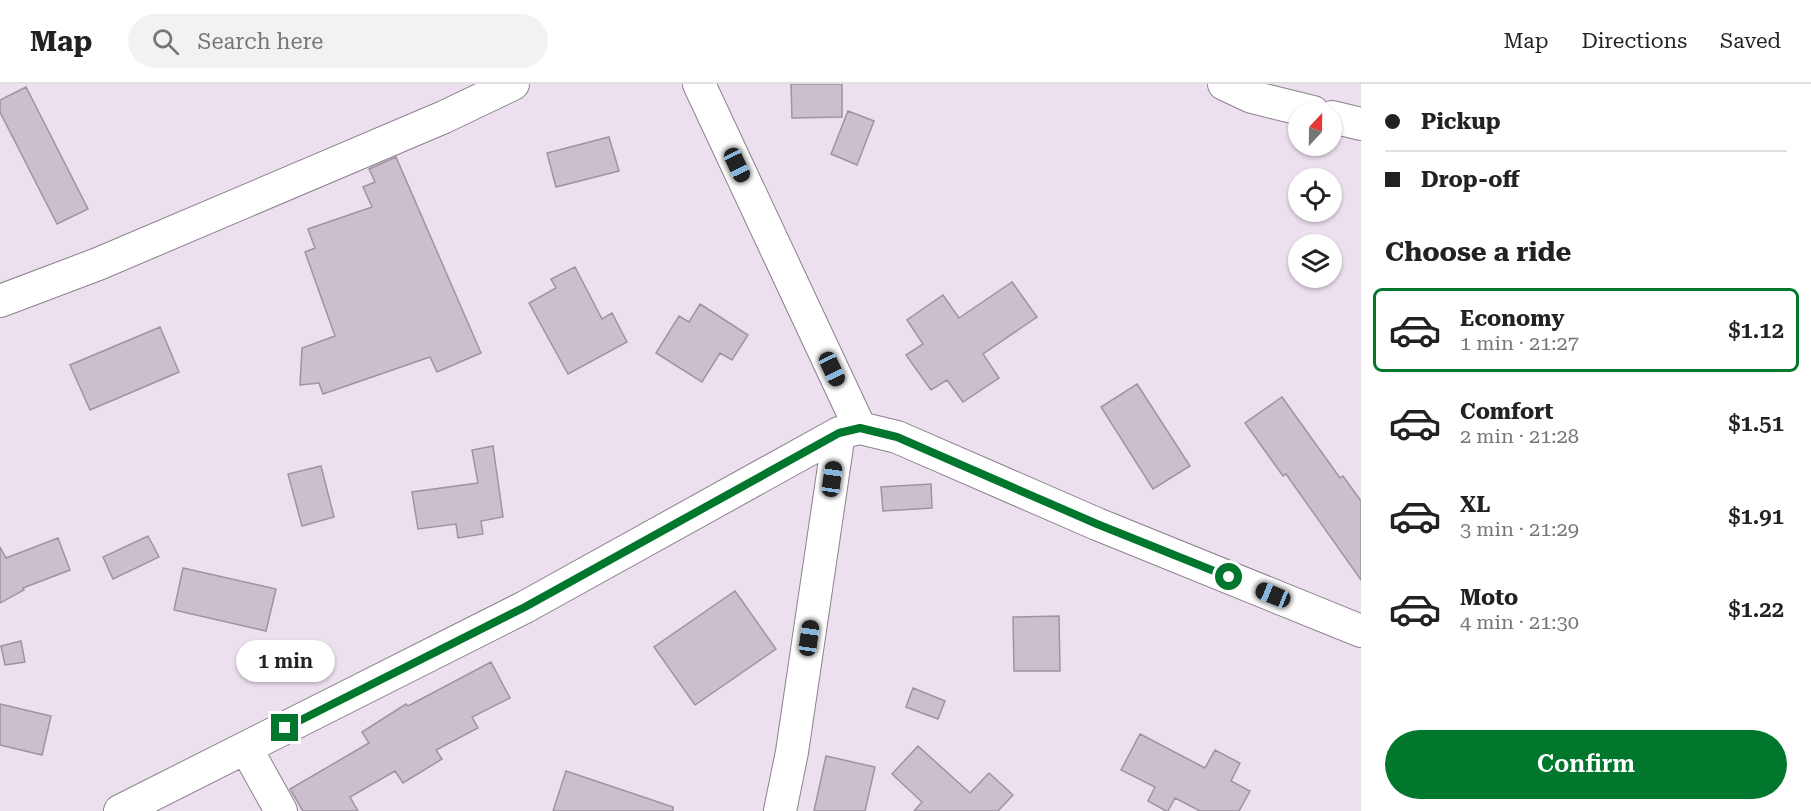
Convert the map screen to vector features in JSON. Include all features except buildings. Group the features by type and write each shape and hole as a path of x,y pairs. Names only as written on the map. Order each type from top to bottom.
{"street":[{"path":"0,301 98,264 444,117 513,84"},
{"path":"699,84 849,431 780,811"},
{"path":"1224,84 1252,97 1288,106"},
{"path":"1342,119 1361,124"},
{"path":"120,811 525,607 849,431 897,437 1097,524 1361,631"},
{"path":"246,748 281,811"}],"route":[{"path":"285,728 525,607 839,433 860,428 897,437 1097,524 1229,577"}]}
